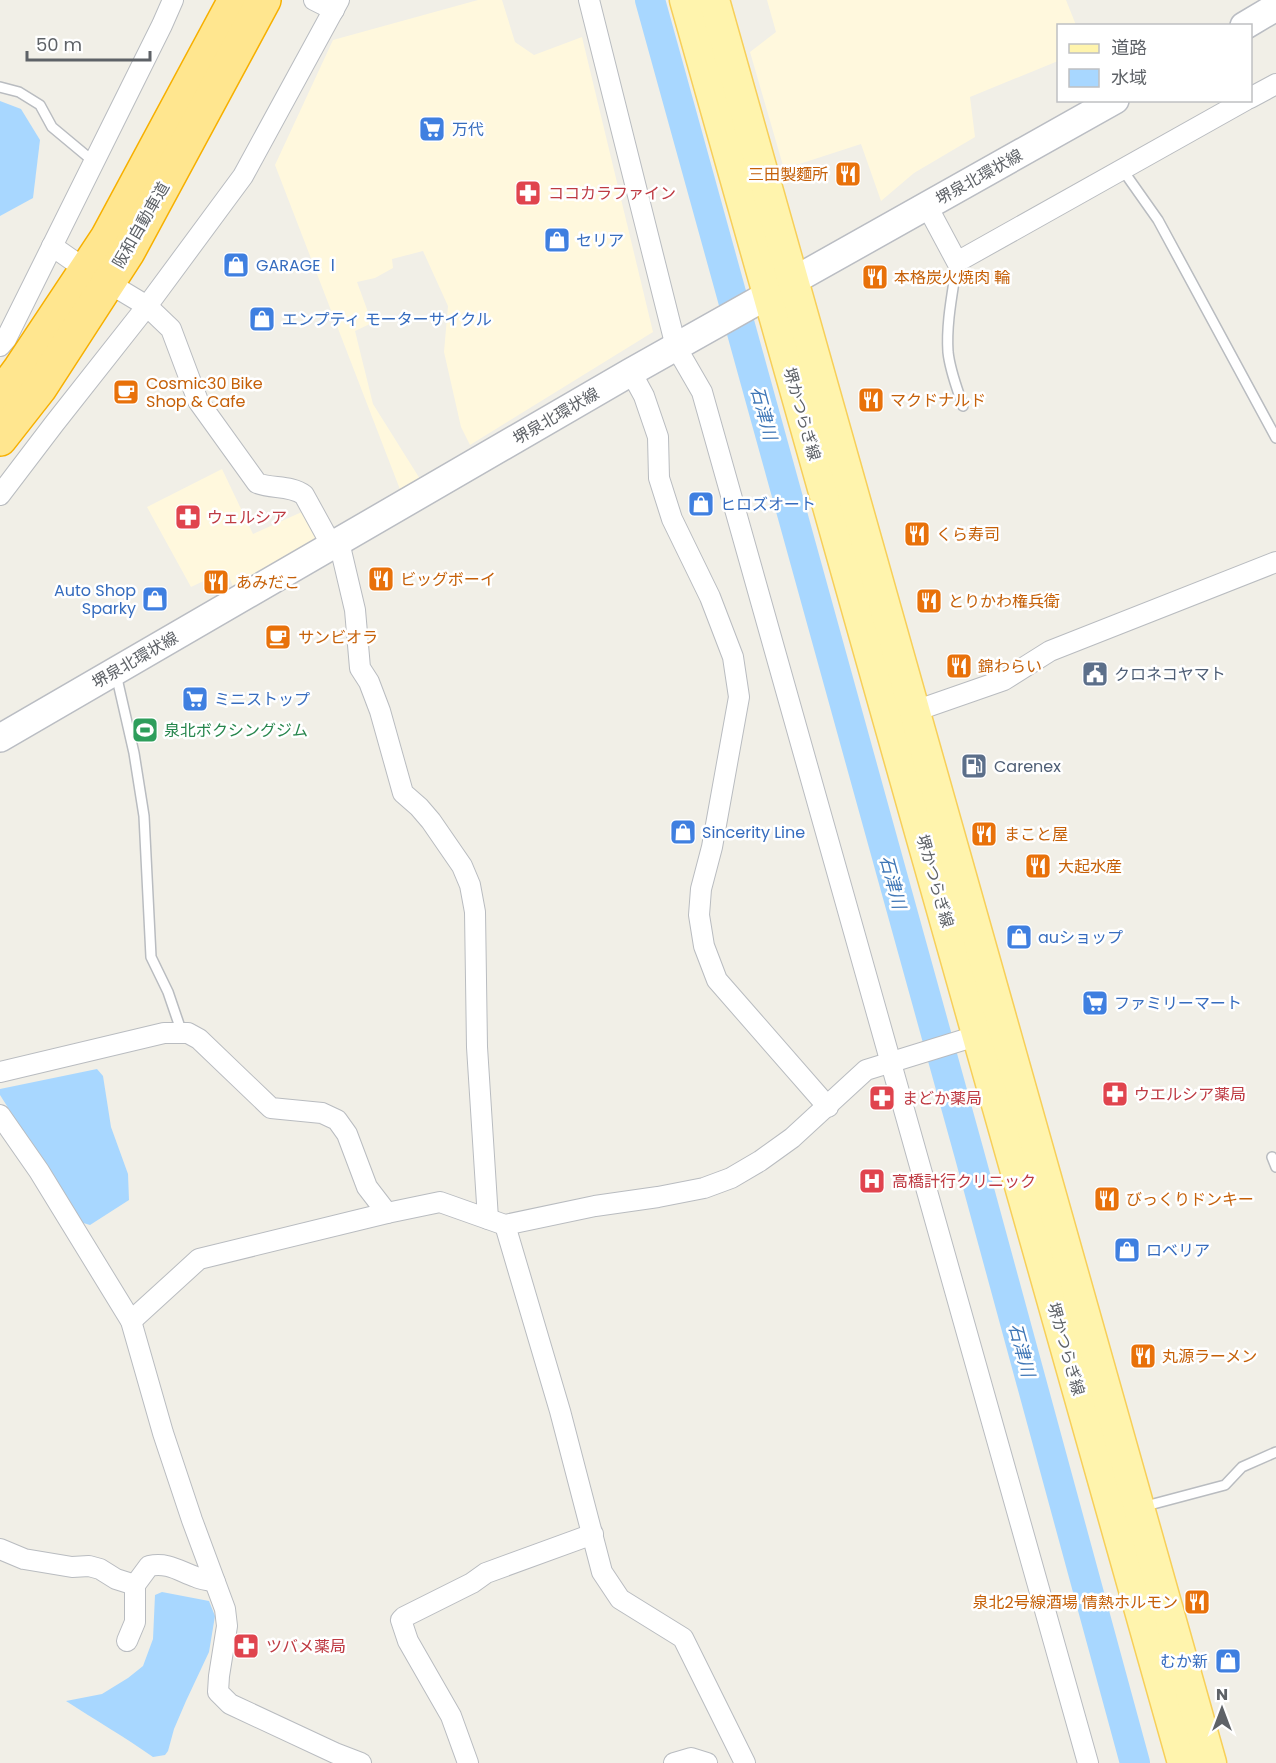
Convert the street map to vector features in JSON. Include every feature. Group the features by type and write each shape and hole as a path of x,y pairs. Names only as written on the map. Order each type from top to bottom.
{"highway":[{"name":"阪和自動車道","path":"0,396 107,238 235,0"},
{"name":"阪和自動車道","path":"0,439 40,388 128,252 264,0"}],"main road":[{"name":"堺かつらぎ線","path":"685,0 980,1035 1183,1763"},
{"name":"堺かつらぎ線","path":"714,0 769,294 915,711 980,1035 1139,1507 1211,1763"},
{"path":"1247,24 1276,7"},
{"name":"堺泉北環状線","path":"0,738 631,372 1111,102"}],"street":[{"path":"0,346 6,339 173,0"},
{"path":"0,495 147,306 243,176 337,5 314,0"},
{"path":"589,0 685,343 702,392 1088,1763"},
{"path":"1252,97 1276,84"},
{"path":"927,206 957,262 1242,102"},
{"path":"52,246 72,260"},
{"path":"122,291 147,306 171,329 198,401 257,483 299,491 304,495 336,544 355,610 360,668 369,682 380,711 403,793 431,821 462,866 470,885 475,912 477,1047 497,1222 560,1410 602,1572 620,1599 683,1638 745,1763"},
{"path":"631,372 644,396 658,437 658,478 672,519 710,597 733,657 739,697 712,847 701,889 699,915 704,946 717,980 828,1107"},
{"path":"915,711 1004,680 1050,651 1276,562"},
{"path":"0,1072 164,1033 188,1033 200,1039 271,1108 321,1113 337,1120 347,1134 367,1187 387,1213"},
{"path":"131,1321 199,1259 387,1213 440,1202 497,1222 704,1188 731,1178 760,1161 828,1107 866,1070 980,1035"},
{"path":"0,1114 39,1171 131,1321 163,1433 225,1609 227,1626 218,1692 230,1704 332,1758 361,1763"},
{"path":"468,1763 451,1716 408,1641 401,1620 486,1574 593,1534"},
{"path":"0,1549 24,1559 72,1568 89,1566 135,1585"},
{"path":"127,1641 135,1622 135,1585 149,1566 160,1564 176,1568 196,1578 215,1582"},
{"path":"674,1763 692,1758 707,1763"}],"lane":[{"path":"0,87 19,92 40,105 51,127 94,162"},
{"path":"1122,169 1158,220 1276,438"},
{"path":"957,262 948,351 952,376 963,406"},
{"path":"115,672 134,753 144,816 151,957 168,992 182,1033"},
{"path":"1272,1157 1276,1167"},
{"path":"1139,1507 1225,1485 1242,1467 1276,1452"}],"shaded area":[{"path":"478,0 502,0 515,42 534,55 582,37 653,332 470,445 461,427 444,352 448,306 423,251 392,259 393,268 375,278 357,282 372,323 355,331 373,404 420,479 401,492 275,165 333,40"},
{"path":"767,0 1066,0 1076,24 1057,24 1057,61 970,97 975,137 914,173 881,201 861,144 784,169 750,52 776,32"},
{"path":"222,469 253,534 304,511 321,542 234,590 227,570 191,587 147,507"}],"water":[{"path":"0,101 21,109 40,140 33,198 0,216"},
{"path":"97,1069 103,1076 111,1127 128,1174 129,1200 90,1225 80,1222 0,1095 0,1089"},
{"path":"162,1592 209,1601 215,1616 209,1652 174,1729 168,1751 165,1755 153,1757 66,1701 102,1694 143,1666 153,1639 155,1595"}],"waterway":[{"name":"石津川","path":"650,0 1135,1763"}],"place":[{"name":"万代","path":"432,129"},
{"name":"三田製麵所","path":"848,174"},
{"name":"ココカラファイン","path":"528,193"},
{"name":"セリア","path":"557,240"},
{"name":"GARAGE Ⅰ","path":"236,265"},
{"name":"本格炭火焼肉 輪","path":"875,277"},
{"name":"エンプティ モーターサイクル","path":"262,319"},
{"name":"Cosmic30 Bike Shop & Cafe","path":"126,392"},
{"name":"マクドナルド","path":"871,400"},
{"name":"ヒロズオート","path":"701,504"},
{"name":"ウェルシア","path":"188,517"},
{"name":"くら寿司","path":"917,534"},
{"name":"ビッグボーイ","path":"381,579"},
{"name":"あみだこ","path":"216,582"},
{"name":"Auto Shop Sparky","path":"155,599"},
{"name":"とりかわ権兵衛","path":"929,601"},
{"name":"サンビオラ","path":"278,637"},
{"name":"錦わらい","path":"959,666"},
{"name":"クロネコヤマト","path":"1095,674"},
{"name":"ミニストップ","path":"195,699"},
{"name":"泉北ボクシングジム","path":"145,730"},
{"name":"Carenex","path":"974,766"},
{"name":"Sincerity Line","path":"683,832"},
{"name":"まこと屋","path":"984,834"},
{"name":"大起水産","path":"1038,866"},
{"name":"auショップ","path":"1019,937"},
{"name":"ファミリーマート","path":"1095,1003"},
{"name":"ウエルシア薬局","path":"1115,1094"},
{"name":"まどか薬局","path":"882,1098"},
{"name":"高橋計行クリニック","path":"872,1181"},
{"name":"びっくりドンキー","path":"1107,1199"},
{"name":"ロベリア","path":"1127,1250"},
{"name":"丸源ラーメン","path":"1143,1356"},
{"name":"泉北2号線酒場 情熱ホルモン","path":"1197,1602"},
{"name":"ツバメ薬局","path":"246,1646"},
{"name":"むか新","path":"1228,1661"}]}
